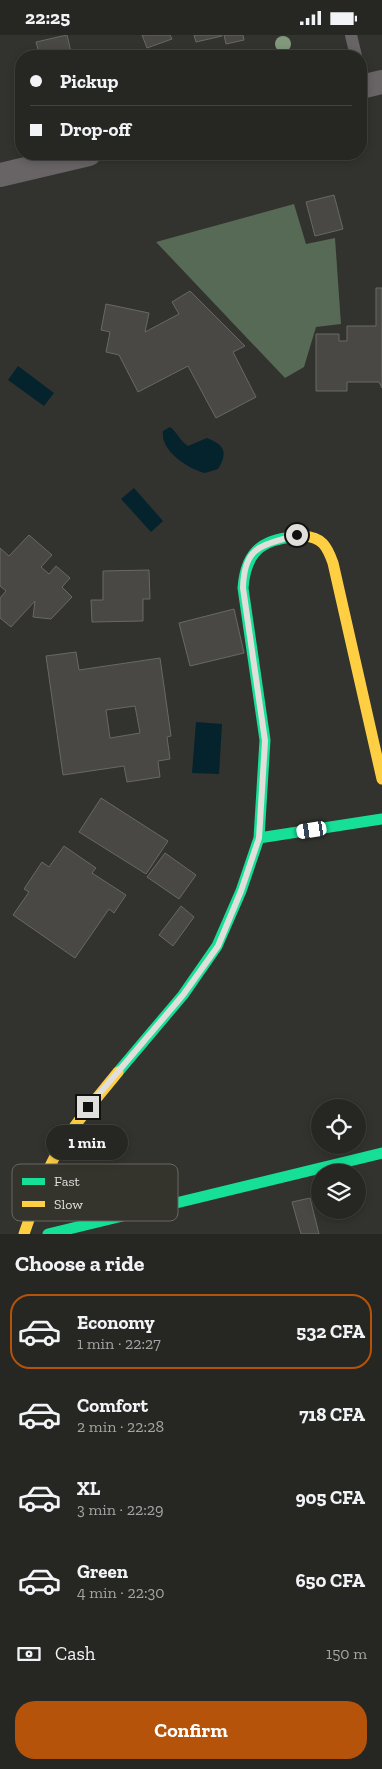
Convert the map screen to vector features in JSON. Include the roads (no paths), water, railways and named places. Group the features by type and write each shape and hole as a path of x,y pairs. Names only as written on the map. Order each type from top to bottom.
{"street":[{"path":"0,175 64,160"},
{"path":"52,1164 59,1149 88,1107 183,995 218,946 241,891 259,838 265,741 243,588 246,564 254,552 261,546 297,535 312,536 322,540 327,547 333,563 382,779"},
{"path":"259,838 382,819"},
{"path":"178,1202 382,1153"},
{"path":"24,1234 28,1221"},
{"path":"48,1234 102,1221"}],"lane":[{"path":"351,35 355,50"}],"water":[{"path":"18,366 54,393 44,406 8,380"},
{"path":"170,427 188,446 207,438 218,444 224,454 218,469 205,473 191,468 177,458 166,445 163,438 163,431"},
{"path":"134,488 163,521 151,532 121,499"},
{"path":"196,722 222,724 219,774 192,773"}]}
